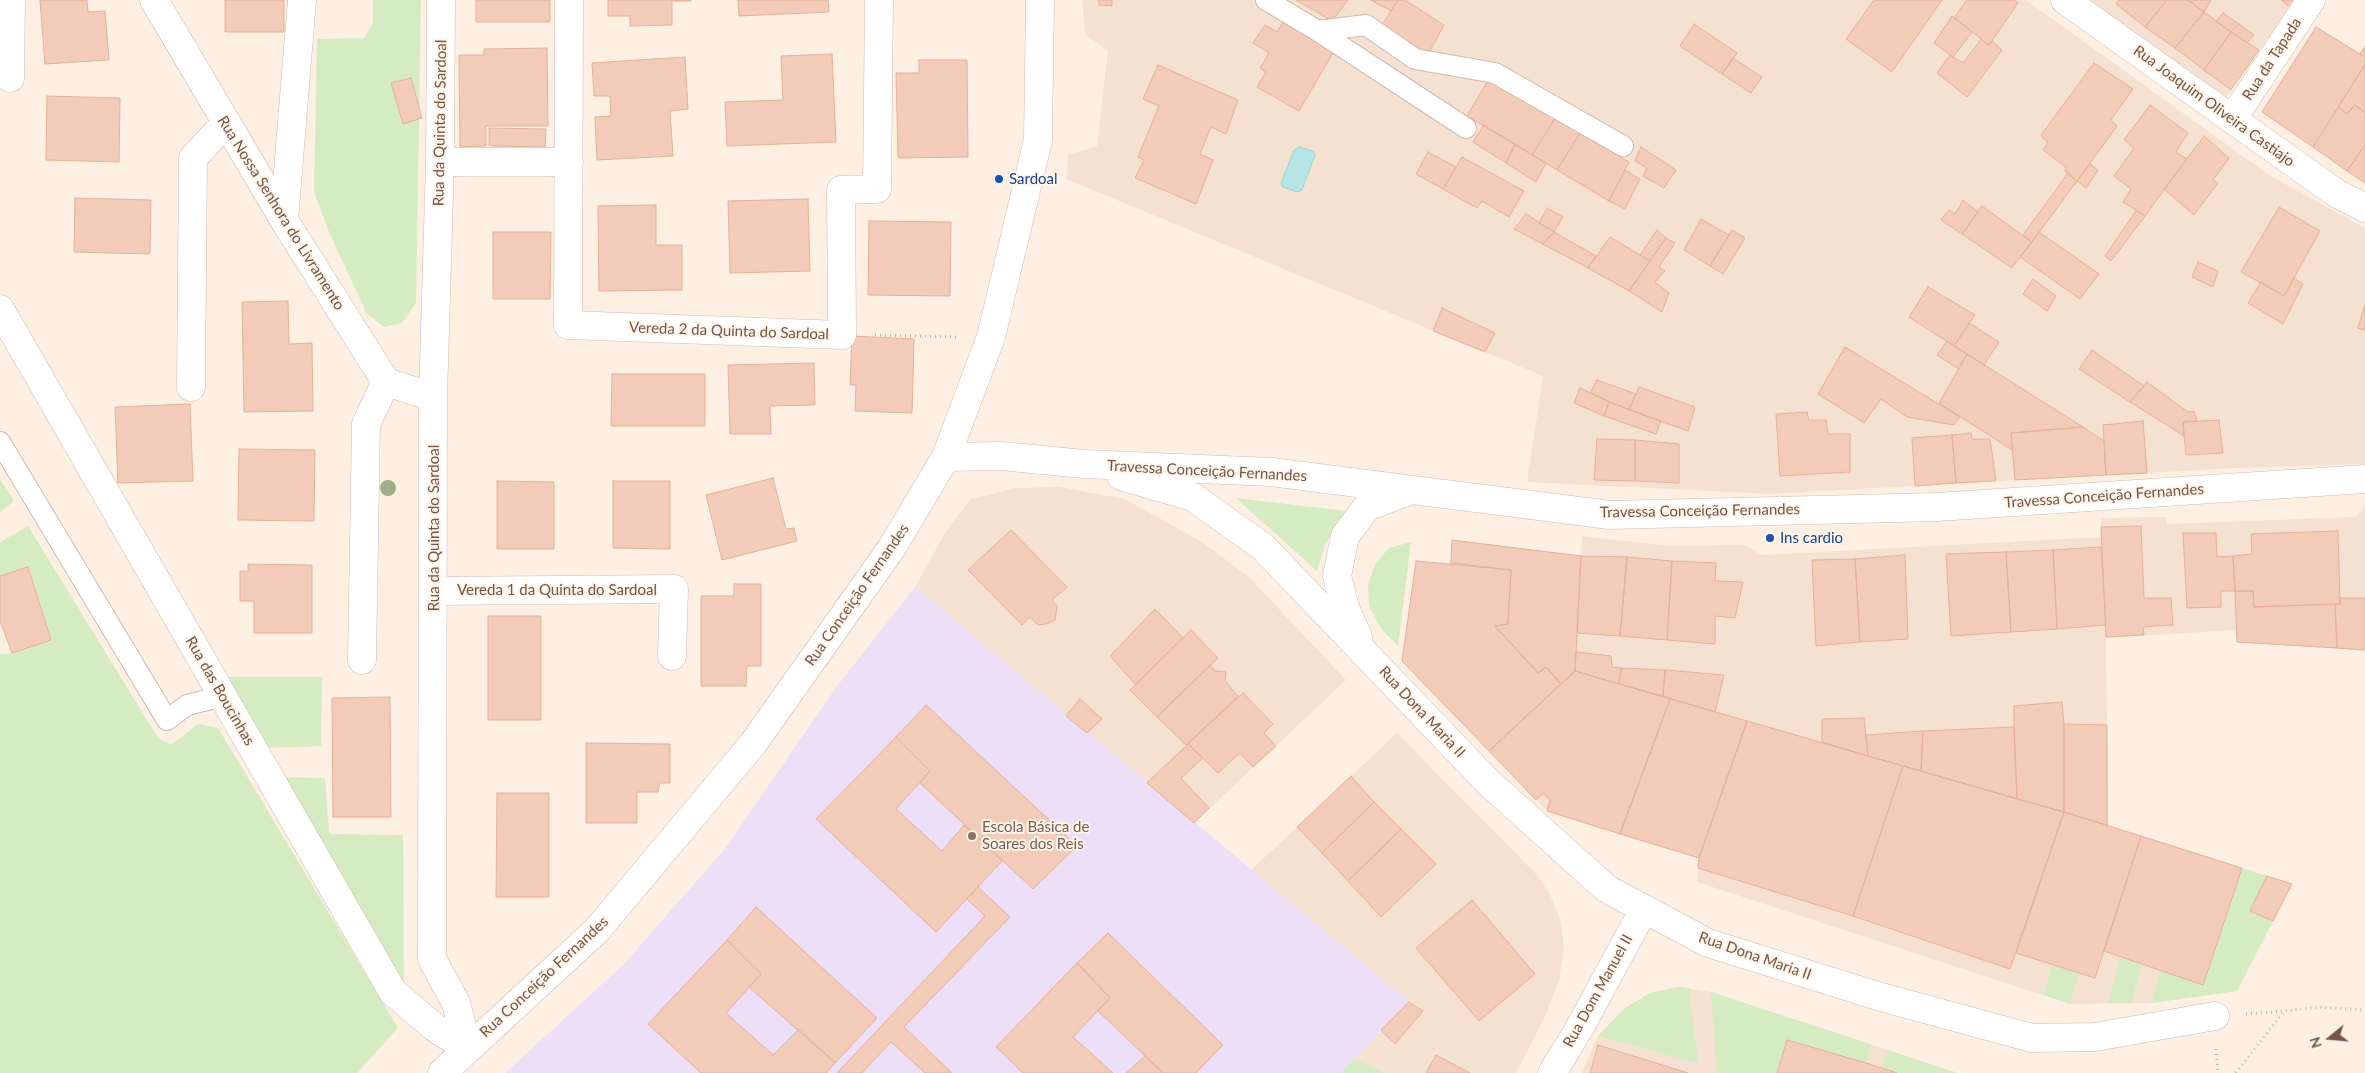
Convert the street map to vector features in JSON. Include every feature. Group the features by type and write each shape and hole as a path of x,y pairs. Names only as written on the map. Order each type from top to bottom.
{"street":[{"path":"10,78 11,0"},
{"name":"Rua Nossa Senhora do Livramento","path":"154,0 284,220 386,382"},
{"path":"284,220 302,0"},
{"name":"Rua da Quinta do Sardoal","path":"441,0 440,162 433,397 432,959 456,1003 468,1049"},
{"path":"440,162 569,162 569,0"},
{"name":"Vereda 2 da Quinta do Sardoal","path":"569,162 568,325 842,335 841,190 877,189 879,0"},
{"name":"Rua Conceição Fernandes","path":"442,1073 597,930 752,745 891,549 946,456 991,337 1038,140 1040,0"},
{"name":"Rua Joaquim Oliveira Castiajo","path":"2065,0 2336,193 2365,208"},
{"name":"Rua da Tapada","path":"2233,118 2311,0"},
{"path":"191,387 193,158 226,123"},
{"name":"Rua das Boucinhas","path":"0,309 393,992 434,1027 468,1049"},
{"path":"362,660 366,424 386,382 433,397"},
{"name":"Travessa Conceição Fernandes","path":"946,456 1001,456 1084,464 1271,472 1610,515 1937,507 2365,479"},
{"name":"Rua Dona Maria II","path":"1084,464 1192,497 1263,547 1365,651 1488,782 1607,890 1708,942 1881,997 2032,1038 2095,1037 2215,1016"},
{"name":"Rua Dona Maria II","path":"1365,651 1345,608 1337,576 1344,536 1367,507 1412,489"},
{"name":"Vereda 1 da Quinta do Sardoal","path":"434,591 674,589 672,656"},
{"name":"Rua Dom Manuel II","path":"1552,1073 1579,1029 1644,909"}],"lane":[{"path":"1266,0 1318,31 1466,128"},
{"path":"1318,31 1366,25 1415,59 1495,73 1623,146"},
{"path":"0,442 167,720 187,705 223,696"}],"path":[{"path":"842,335 991,337"},
{"path":"2236,1073 2284,1011 2319,1007 2365,1010"}],"shaded area":[{"path":"1082,0 2026,0 2269,175 2365,228 2365,464 2235,468 1769,494 1527,482 1543,376 1066,179 1068,155 1097,146 1108,51 1085,34"},
{"path":"2089,0 2295,0 2225,99"},
{"path":"1059,487 1125,499 1202,542 1249,577 1346,680 1194,823 915,587 948,528 971,499 1016,488"},
{"path":"2365,505 2365,650 2237,642 2235,630 2106,638 2108,825 2292,884 2237,991 2151,1003 2070,1004 1697,882 1699,858 1547,811 1402,661 1416,561 1451,563 1452,540 1581,556 1582,536 1669,546 1744,545 1762,555 2101,537 2101,518 2166,517 2167,524 2356,517"},
{"name":"Escola Básica de Soares dos Reis","path":"915,587 1409,1002 1340,1073 505,1073 623,965 724,850 837,686"},
{"path":"1397,733 1536,874 1550,894 1561,922 1564,949 1559,981 1546,1014 1516,1073 1340,1073 1408,1002 1251,870"},
{"path":"1679,987 1711,992 1958,1073 1582,1073 1598,1036 1625,1008 1650,993"}],"green space":[{"path":"373,0 421,0 416,303 402,323 384,327 367,314 329,232 314,192 317,39 364,38 373,23"},
{"path":"0,479 14,501 0,512"},
{"path":"1236,498 1347,511 1325,544 1317,571"},
{"path":"28,526 158,738 171,745 198,724 218,728 398,1028 357,1073 0,1073 0,654 12,653 43,612 28,568 0,576 0,542"},
{"path":"1411,542 1398,646 1381,629 1369,606 1368,584 1376,563 1389,548"},
{"path":"224,677 322,677 321,746 266,748"},
{"path":"283,777 325,778 329,834 403,835 404,985"},
{"path":"2242,868 2267,876 2250,911 2273,921 2237,991 2151,1003 2161,970"},
{"path":"2121,957 2142,964 2131,1003 2108,1003"},
{"path":"2052,965 2079,973 2070,1004 2044,995"},
{"path":"1679,987 1689,988 1698,1063 1598,1036 1625,1008 1650,993"},
{"path":"1711,992 1870,1044 1866,1063 1787,1040 1777,1073 1717,1073"},
{"path":"1888,1050 1958,1073 1897,1073 1881,1068"},
{"path":"1354,1059 1386,1073 1340,1073"}],"water":[{"path":"1299,147 1313,151 1315,155 1302,190 1297,192 1283,187 1281,183 1294,150"}],"building":[{"path":"40,0 87,0 88,12 105,11 109,60 45,64"},
{"path":"225,0 284,0 284,32 225,32"},
{"path":"476,0 550,0 550,22 476,22"},
{"path":"608,0 691,1 672,1 672,25 630,26 630,16 608,16"},
{"path":"738,0 828,0 829,12 739,16"},
{"path":"1099,0 1112,0 1112,6 1099,5"},
{"path":"1296,0 1348,0 1332,21"},
{"path":"1371,0 1398,0 1391,11"},
{"path":"1398,0 1405,0 1444,25 1427,56 1381,27"},
{"path":"1874,0 1942,0 1892,72 1846,39"},
{"path":"1967,0 2014,0 2018,3 1989,45 1954,18"},
{"path":"2119,0 2167,0 2145,27 2116,4"},
{"path":"2167,0 2188,0 2204,12 2175,48 2145,27"},
{"path":"2188,0 2211,0 2204,12"},
{"path":"2281,0 2295,0 2290,7"},
{"path":"2204,12 2231,32 2204,70 2175,48"},
{"path":"2223,13 2239,24 2231,32 2216,21"},
{"path":"1952,16 1972,32 1953,57 1934,43"},
{"path":"1283,22 1334,51 1299,111 1257,87 1266,72 1260,68 1269,53 1253,43 1265,25 1277,32"},
{"path":"1694,24 1737,53 1722,74 1680,46"},
{"path":"2239,24 2254,35 2247,43 2231,32"},
{"path":"2316,27 2365,57 2365,65 2313,147 2262,112"},
{"path":"2231,32 2259,50 2231,90 2204,70"},
{"path":"1981,39 1989,45 1992,41 2002,50 1967,97 1937,73 1950,55 1963,63"},
{"path":"2365,46 2365,57 2360,54"},
{"path":"547,48 548,126 486,126 486,146 460,147 459,55 484,55 484,49"},
{"path":"832,54 836,142 727,146 725,102 783,100 781,56"},
{"path":"685,57 688,109 670,111 673,156 597,160 595,117 611,116 610,96 594,96 592,63"},
{"path":"1733,58 1762,77 1751,93 1722,74"},
{"path":"919,60 967,60 968,157 898,158 896,73 919,73"},
{"path":"2094,63 2133,89 2111,120 2117,126 2077,181 2065,171 2066,167 2043,150 2048,143 2041,135"},
{"path":"1158,65 1238,100 1226,134 1211,127 1200,154 1213,160 1196,204 1135,178 1144,160 1138,157 1159,106 1143,99"},
{"path":"2365,65 2365,113 2355,105 2347,114 2338,107"},
{"path":"1490,77 1556,117 1532,155 1467,116"},
{"path":"411,78 422,118 403,124 391,83"},
{"path":"47,96 120,98 119,162 46,160"},
{"path":"2150,105 2188,133 2176,152 2187,159 2145,216 2123,202 2131,189 2114,176 2134,148 2124,140"},
{"path":"2355,105 2365,113 2365,145 2347,171 2313,147 2338,107 2347,114"},
{"path":"1556,117 1580,133 1557,170 1532,155"},
{"path":"1484,125 1515,144 1506,163 1473,142"},
{"path":"489,128 546,129 545,147 489,146"},
{"path":"1580,133 1629,162 1609,201 1557,170"},
{"path":"2204,136 2229,158 2213,180 2218,183 2194,215 2164,189"},
{"path":"1515,144 1546,163 1536,182 1506,163"},
{"path":"2365,145 2365,183 2347,171"},
{"path":"1641,147 1676,170 1664,188 1643,176 1647,168 1635,161"},
{"path":"1428,152 1456,167 1443,189 1416,174"},
{"path":"1462,157 1524,191 1509,217 1482,201 1477,208 1443,189"},
{"path":"2090,164 2098,170 2086,188 2077,181"},
{"path":"1625,170 1640,179 1625,209 1609,201"},
{"path":"2068,173 2077,181 2032,242 2023,235"},
{"path":"75,198 151,200 150,254 74,252"},
{"path":"808,199 810,271 730,273 728,201"},
{"path":"1963,200 1978,212 1962,234 1941,220 1949,210 1955,214"},
{"path":"656,205 656,245 682,245 682,290 599,291 598,206"},
{"path":"1982,206 2032,242 2012,268 1962,234"},
{"path":"2279,207 2320,231 2284,296 2241,272"},
{"path":"1547,208 1563,217 1554,232 1539,223"},
{"path":"2136,211 2145,216 2111,261 2105,256"},
{"path":"1526,214 1554,232 1543,244 1514,229"},
{"path":"1701,219 1729,235 1710,266 1684,250"},
{"path":"869,221 951,222 950,296 868,295"},
{"path":"1657,230 1666,238 1650,261 1640,255"},
{"path":"1732,230 1745,238 1723,274 1710,266"},
{"path":"493,232 551,232 550,299 493,299"},
{"path":"1554,232 1596,256 1588,268 1543,244"},
{"path":"2039,232 2099,274 2080,299 2020,257"},
{"path":"1610,237 1650,261 1629,291 1588,268"},
{"path":"1666,238 1675,243 1659,267 1665,271 1655,282 1669,293 1662,312 1629,291"},
{"path":"2198,262 2218,271 2213,287 2192,277"},
{"path":"2294,278 2303,284 2283,324 2248,303 2261,282 2284,296"},
{"path":"2033,279 2056,296 2047,311 2023,294"},
{"path":"1928,287 1975,315 1954,346 1909,317"},
{"path":"288,301 289,344 312,343 313,411 244,412 242,302"},
{"path":"2365,305 2365,330 2358,328"},
{"path":"1442,308 1495,333 1485,352 1433,331"},
{"path":"1969,323 1999,342 1984,365 1954,346"},
{"path":"852,336 914,339 912,413 855,411 856,385 850,385"},
{"path":"1947,341 1967,354 1959,369 1937,355"},
{"path":"1845,347 1960,417 1954,425 1907,417 1881,399 1864,423 1818,394"},
{"path":"2092,350 2144,386 2130,402 2079,369"},
{"path":"1967,354 2083,427 2011,433 2012,450 1939,403"},
{"path":"814,363 815,405 770,406 771,434 730,434 728,365"},
{"path":"612,374 705,374 705,426 611,426"},
{"path":"1597,380 1636,394 1629,410 1590,393"},
{"path":"2147,382 2188,412 2194,411 2197,421 2183,422 2184,436 2130,402"},
{"path":"1639,387 1695,407 1688,431 1629,410"},
{"path":"1580,388 1609,402 1604,416 1574,403"},
{"path":"1609,402 1661,421 1656,434 1604,416"},
{"path":"190,404 193,481 118,483 115,407"},
{"path":"1807,412 1809,420 1826,420 1828,434 1850,434 1850,472 1780,476 1776,414"},
{"path":"2219,420 2223,453 2186,455 2183,422"},
{"path":"2143,421 2147,473 2106,475 2103,425"},
{"path":"2083,427 2104,441 2106,475 2015,480 2011,433"},
{"path":"1971,433 1972,439 1990,439 1996,481 1956,483 1952,435"},
{"path":"1952,435 1956,483 1915,486 1912,438"},
{"path":"1597,439 1635,440 1635,481 1594,480"},
{"path":"1635,440 1679,444 1679,483 1635,481"},
{"path":"239,449 315,450 314,521 238,520"},
{"path":"773,478 786,529 794,528 797,541 722,560 706,495"},
{"path":"497,481 554,482 554,549 497,549"},
{"path":"613,481 670,481 670,549 613,548"},
{"path":"2141,526 2144,598 2171,598 2173,625 2143,627 2144,635 2106,637 2101,527"},
{"path":"1011,530 1067,587 1052,600 1057,606 1055,620 1046,624 1038,625 1030,617 1022,625 968,570"},
{"path":"2338,531 2340,604 2254,607 2253,591 2235,591 2233,556 2252,554 2251,534"},
{"path":"2183,533 2216,533 2217,557 2233,556 2235,591 2221,591 2221,607 2187,608"},
{"path":"1452,540 1581,556 1575,671 1561,684 1546,667 1538,673 1495,626 1508,624 1511,570 1451,563"},
{"path":"2101,547 2106,625 2057,629 2053,550"},
{"path":"2053,550 2057,629 2011,632 2006,552"},
{"path":"2006,552 2011,632 1951,636 1946,554"},
{"path":"1905,555 1908,639 1860,642 1855,559"},
{"path":"1581,556 1627,557 1620,636 1577,633"},
{"path":"1627,557 1672,561 1667,640 1620,636"},
{"path":"1855,559 1860,642 1816,646 1812,560"},
{"path":"1416,561 1511,570 1508,624 1495,626 1538,673 1546,667 1561,684 1489,751 1402,661"},
{"path":"1672,561 1716,563 1715,581 1743,582 1735,618 1715,616 1715,644 1667,640"},
{"path":"248,564 312,565 312,633 254,633 254,601 240,601 240,571 248,571"},
{"path":"28,567 51,640 12,653 0,621 0,576"},
{"path":"734,584 761,584 761,666 747,666 746,686 701,686 701,596 734,596"},
{"path":"2235,591 2253,591 2254,607 2335,604 2337,648 2237,642"},
{"path":"2340,598 2365,598 2365,650 2337,648 2335,604 2340,604"},
{"path":"1155,609 1183,638 1136,685 1110,656"},
{"path":"488,616 541,616 541,720 488,720"},
{"path":"1191,630 1218,658 1157,717 1130,690"},
{"path":"1576,652 1611,656 1612,667 1621,668 1619,684 1575,671"},
{"path":"1210,665 1215,671 1226,672 1225,681 1238,696 1186,745 1157,717"},
{"path":"1621,668 1665,670 1663,696 1619,684"},
{"path":"1665,670 1724,675 1715,712 1663,696"},
{"path":"1575,671 1670,699 1620,834 1547,811 1550,801 1544,793 1536,800 1489,751"},
{"path":"1243,693 1273,724 1264,733 1276,746 1253,767 1240,753 1218,773 1188,744"},
{"path":"390,697 391,817 333,817 332,698"},
{"path":"1080,699 1102,719 1087,733 1066,716"},
{"path":"1670,699 1747,721 1699,858 1620,834"},
{"path":"2062,702 2064,724 2064,812 2017,799 2014,727 2014,706"},
{"path":"926,705 1077,846 1033,889 920,783 930,771 896,737"},
{"path":"1864,718 1868,756 1822,742 1822,719"},
{"path":"1747,721 1903,766 1853,916 1698,868 1699,858"},
{"path":"2064,724 2107,725 2107,825 2064,812"},
{"path":"2014,727 2017,799 1921,771 1923,731"},
{"path":"1923,731 1921,771 1868,756 1866,735"},
{"path":"896,737 930,771 896,809 942,851 964,825 1002,861 936,932 816,819"},
{"path":"586,743 670,744 670,783 660,783 658,792 637,792 637,823 586,823"},
{"path":"1188,744 1203,758 1181,778 1209,808 1194,823 1147,783"},
{"path":"1903,766 2064,812 2010,969 1853,916"},
{"path":"1351,776 1374,802 1322,853 1297,827"},
{"path":"497,793 549,793 549,897 496,897"},
{"path":"1374,802 1401,829 1348,881 1322,853"},
{"path":"2064,812 2141,836 2095,978 2016,953"},
{"path":"1401,829 1436,864 1381,917 1348,881"},
{"path":"2141,836 2242,868 2203,985 2104,951"},
{"path":"2267,876 2292,884 2273,921 2250,911"},
{"path":"978,887 1010,917 904,1027 952,1073 925,1073 891,1042 862,1073 837,1073 985,916 967,899"},
{"path":"1472,900 1535,974 1479,1021 1416,948"},
{"path":"756,907 877,1018 835,1063 749,987 761,974 727,940"},
{"path":"1108,933 1223,1045 1196,1073 1163,1073 1098,1011 1110,998 1077,963"},
{"path":"727,940 761,974 726,1013 773,1055 799,1029 835,1063 826,1073 701,1073 648,1024"},
{"path":"1077,963 1110,998 1073,1037 1113,1073 1023,1073 996,1047"},
{"path":"1409,1002 1423,1011 1395,1044 1381,1030"},
{"path":"1787,1040 1866,1063 1897,1073 1777,1073"},
{"path":"1598,1045 1688,1073 1590,1073"},
{"path":"1436,1055 1470,1073 1426,1073"},
{"path":"1145,1056 1163,1073 1126,1073"}],"place":[{"name":"Sardoal","path":"999,179"},
{"name":"Ins cardio","path":"1770,538"},
{"name":"Escola Básica de Soares dos Reis","path":"972,836"}]}
